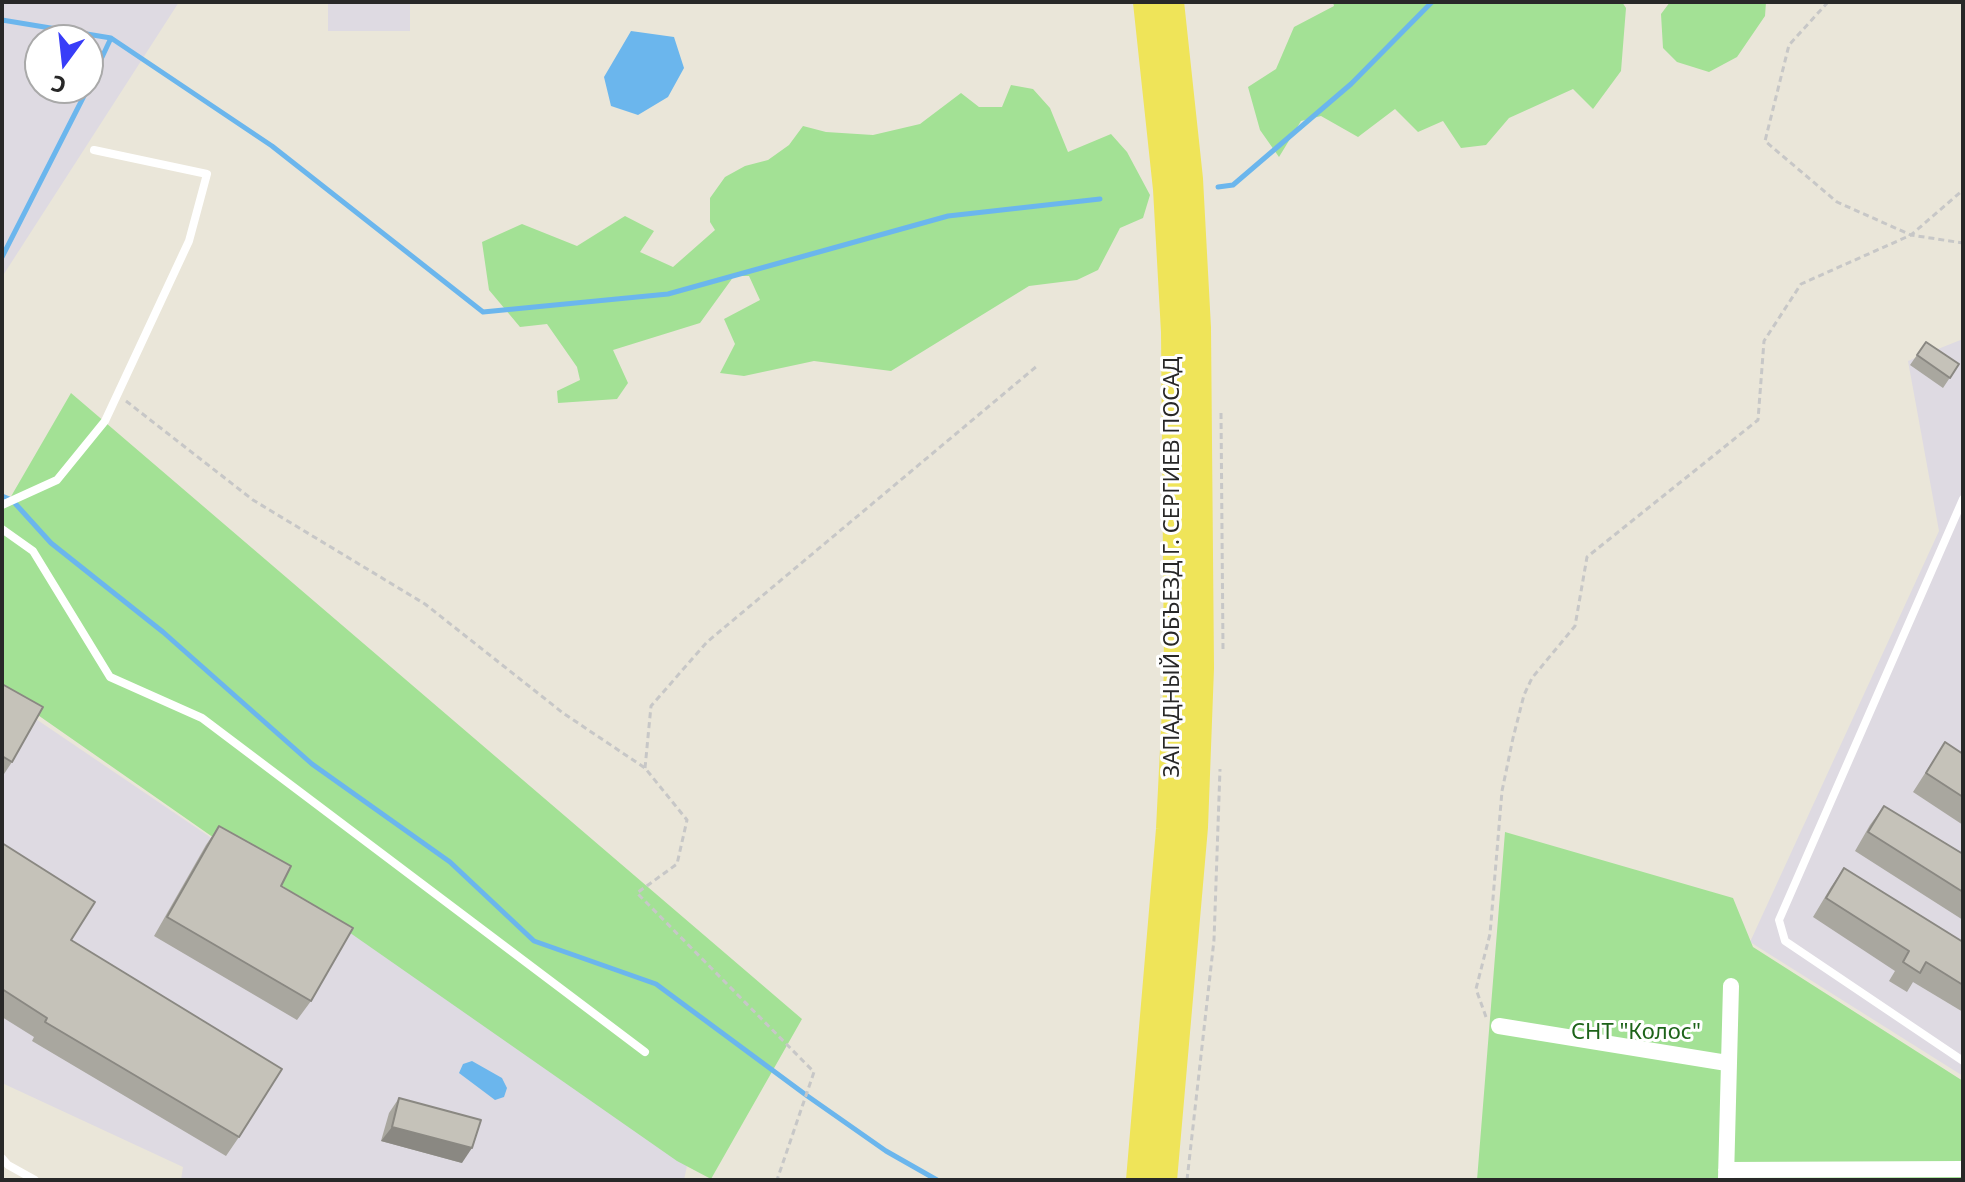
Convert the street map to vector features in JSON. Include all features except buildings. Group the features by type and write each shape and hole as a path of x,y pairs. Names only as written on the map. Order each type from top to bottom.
{"main road":[{"name":"ЗАПАДНЫЙ ОБЪЕЗД Г. СЕРГИЕВ ПОСАД","path":"1139,1180 1169,829 1177,670 1174,332 1166,189 1146,2"},
{"name":"ЗАПАДНЫЙ ОБЪЕЗД Г. СЕРГИЕВ ПОСАД","path":"1164,1180 1195,827 1201,668 1198,328 1190,179 1171,2"}],"street":[{"path":"1731,986 1726,1175 1963,1169"},
{"path":"1499,1026 1727,1063"}],"lane":[{"path":"2,505 57,480 105,421 189,241 207,174 94,150"},
{"path":"1963,499 1779,920 1785,941 1963,1061"},
{"path":"2,529 33,551 110,677 202,718 645,1052"},
{"path":"2,1158 30,1179"}],"path":[{"path":"1828,2 1789,45 1765,141 1837,202 1911,235 1963,243"},
{"path":"1499,1026 1487,1018 1476,989 1490,934 1502,791 1524,695 1532,678 1575,626 1587,557 1758,420 1764,341 1801,284 1911,235 1963,190"},
{"path":"645,768 651,706 707,642 1037,366"},
{"path":"116,393 253,500 425,604 563,713 645,768 687,820 677,864 637,893 814,1072 777,1180"}],"shaded area":[{"path":"2,2 179,2 2,277"},
{"path":"328,2 410,2 410,31 328,31"},
{"path":"1963,339 1963,1076 1750,942 1939,531 1908,361"},
{"path":"2,696 688,1161 684,1180 181,1180 183,1167 2,1083"}],"green space":[{"path":"1333,2 1622,2 1626,8 1621,71 1593,109 1573,89 1509,118 1486,145 1461,148 1443,121 1418,132 1395,109 1358,137 1321,116 1301,121 1279,157 1260,130 1248,87 1276,69 1294,27 1334,6"},
{"path":"1670,2 1766,2 1765,16 1737,57 1709,72 1677,62 1663,48 1661,14"},
{"path":"1011,85 1033,89 1050,108 1068,152 1111,134 1127,152 1150,195 1143,218 1120,228 1098,270 1077,280 1029,286 891,371 814,361 744,376 720,373 735,344 724,319 760,300 749,276 734,276 700,323 613,350 628,383 617,399 558,403 557,391 580,380 577,367 547,324 520,327 489,290 482,242 522,224 577,246 625,216 654,231 640,252 673,267 715,230 710,222 710,198 725,177 745,166 768,160 789,145 803,126 826,132 873,135 920,124 961,93 979,107 1002,107"},
{"path":"71,393 802,1019 711,1179 677,1161 2,690 2,512"},
{"name":"СНТ \"Колос\"","path":"1505,832 1733,898 1753,947 1963,1081 1963,1180 1477,1180"}],"water":[{"path":"631,31 674,37 684,68 668,97 638,115 611,106 604,77"},
{"path":"472,1061 502,1078 507,1088 504,1097 495,1100 459,1073 463,1064"}],"waterway":[{"path":"1218,187 1233,185 1351,84 1432,2"},
{"path":"2,20 111,38 272,146 483,312 668,294 948,216 1100,199"},
{"path":"104,53 111,38"},
{"path":"2,257 80,104"},
{"path":"2,496 12,500 51,543 163,632 312,764 450,862 534,941 656,984 886,1151 937,1180"}]}
